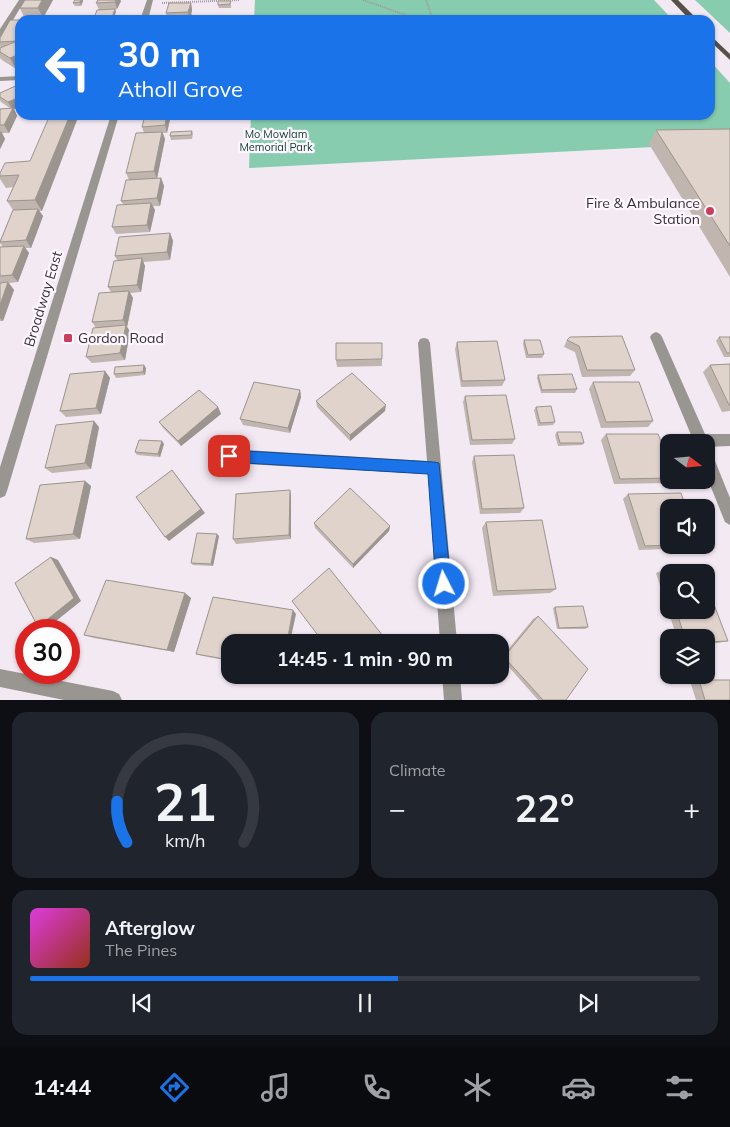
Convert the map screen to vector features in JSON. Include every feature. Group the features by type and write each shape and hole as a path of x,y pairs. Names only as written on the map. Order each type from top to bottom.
{"main road":[{"path":"674,0 689,15"},
{"path":"715,42 730,58"}],"street":[{"path":"0,35 22,0"},
{"path":"145,15 149,2"},
{"path":"0,80 15,78"},
{"name":"Broadway East","path":"0,491 113,120"},
{"path":"656,338 698,434"},
{"path":"424,343 447,634"},
{"path":"715,441 730,440"},
{"path":"229,456 434,468"},
{"path":"715,479 730,517"},
{"path":"0,678 113,700"},
{"path":"452,684 453,700"}],"path":[{"path":"149,2 240,0"},
{"path":"362,0 406,15"},
{"path":"426,0 431,15"}],"green space":[{"path":"255,0 654,0 668,15 254,15"},
{"path":"695,0 730,0 730,33 715,19 715,15 711,15"},
{"name":"Mo Mowlam Memorial Park","path":"715,66 730,83 730,143 249,168 251,120 715,120"}],"building":[{"path":"25,0 42,0 38,8 20,8"},
{"path":"98,0 116,0 115,2 96,3"},
{"path":"218,1 231,1 230,4 218,5"},
{"path":"169,3 191,3 188,12 166,13"},
{"path":"115,9 113,15 95,15 97,10"},
{"path":"10,20 15,20 15,41 0,42 0,38"},
{"path":"15,42 15,56 10,58 0,52 0,48"},
{"path":"15,86 15,99 8,102 0,97 0,93"},
{"path":"13,108 4,125 0,125 0,109"},
{"path":"48,120 68,120 35,200 7,201 19,175 0,176 5,163 30,161"},
{"path":"144,120 166,120 165,125 142,127"},
{"name":"Fire & Ambulance Station","path":"730,129 730,246 656,130"},
{"path":"192,131 191,135 170,136 171,132"},
{"path":"162,132 154,171 126,173 136,133"},
{"path":"161,178 157,198 121,201 126,180"},
{"path":"151,203 147,225 112,227 117,205"},
{"path":"38,209 26,240 0,242 13,210"},
{"path":"170,233 167,252 115,256 119,237"},
{"path":"24,246 12,275 0,276 0,247"},
{"path":"142,258 137,285 108,287 114,261"},
{"path":"8,282 0,305 0,283"},
{"path":"129,291 123,320 92,322 99,293"},
{"path":"126,325 120,353 86,357 93,328"},
{"path":"622,336 635,370 587,370 579,346 567,340 570,337"},
{"path":"719,337 730,337 730,353 727,353"},
{"path":"524,340 540,340 544,354 528,355"},
{"path":"497,341 505,380 462,381 457,342"},
{"path":"336,343 382,343 382,359 336,360"},
{"path":"730,364 730,405 729,405 710,365"},
{"path":"144,365 143,372 114,374 115,367"},
{"path":"105,371 96,408 60,411 70,374"},
{"path":"352,373 386,405 350,435 316,401"},
{"path":"572,374 577,389 542,390 538,375"},
{"path":"254,382 300,390 288,428 240,419"},
{"path":"593,382 639,382 653,421 606,422"},
{"path":"199,390 218,407 178,441 159,422"},
{"path":"506,395 515,439 472,440 465,396"},
{"path":"551,406 555,422 540,423 536,407"},
{"path":"94,421 85,463 45,468 56,425"},
{"path":"557,432 581,432 584,443 560,443"},
{"path":"606,434 658,434 660,439 660,478 620,479"},
{"path":"139,440 162,441 158,454 135,452"},
{"path":"514,455 524,508 482,509 474,456"},
{"path":"172,470 201,509 165,537 136,497"},
{"path":"85,481 73,534 26,539 40,485"},
{"path":"350,488 390,526 353,564 314,523"},
{"path":"290,490 289,535 233,539 236,494"},
{"path":"681,493 683,499 660,499 660,545 645,546 628,494"},
{"path":"542,520 556,589 497,591 486,522"},
{"path":"197,533 217,534 211,564 191,563"},
{"path":"51,557 74,598 48,619 34,619 15,583"},
{"path":"329,568 381,634 317,634 292,601"},
{"path":"106,580 185,593 167,650 84,635"},
{"path":"213,597 293,610 288,634 221,634 221,658 196,654"},
{"path":"583,606 588,627 559,628 555,607"},
{"path":"715,607 728,641 715,642 715,629 682,629 679,619 715,619"},
{"path":"538,616 588,669 566,700 543,700 509,663 509,651"},
{"path":"715,680 730,680 730,700 705,700 700,684 715,684"}],"place":[{"name":"Fire & Ambulance Station","path":"710,211"},
{"name":"Gordon Road","path":"68,338"}],"route":[{"path":"229,456 434,468 444,584"}]}
